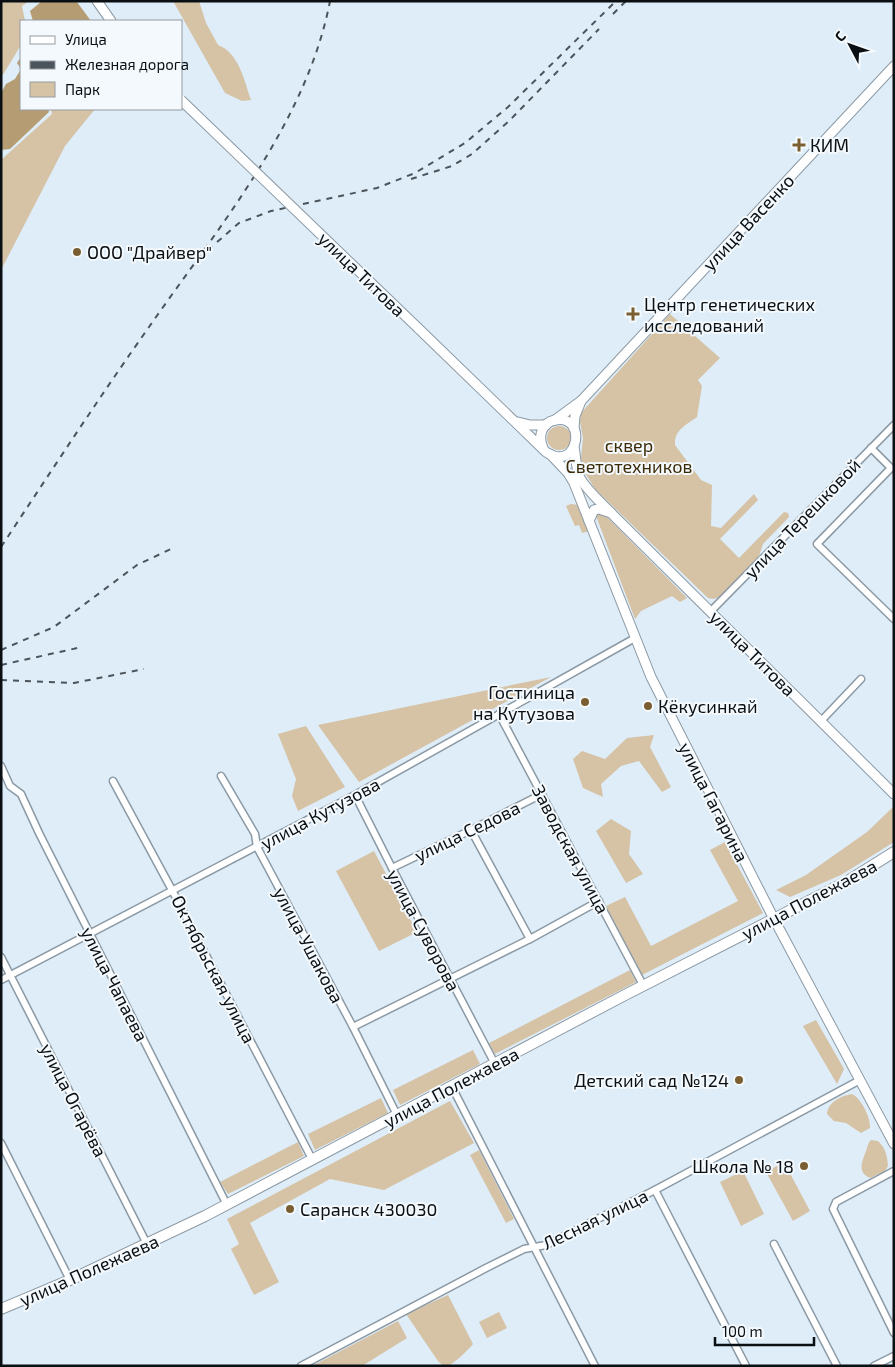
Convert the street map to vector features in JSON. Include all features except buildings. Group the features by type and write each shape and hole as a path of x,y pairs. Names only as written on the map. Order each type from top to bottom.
{"main road":[{"path":"97,1 110,20"},
{"name":"улица Васенко","path":"555,420 581,401 894,66"},
{"name":"улица Титова","path":"182,101 547,451"},
{"name":"улица Васенко","path":"574,428 575,416 581,401"},
{"path":"515,422 530,425 546,425 555,420 566,421 574,428 577,437 574,447 569,453 562,456 547,451 541,444 541,434 546,425"},
{"name":"улица Титова","path":"574,447 577,469 585,484 710,612 894,794"},
{"name":"улица Гагарина","path":"547,451 568,473 574,483 651,677 774,919 894,1144"},
{"path":"577,469 580,496"},
{"path":"589,521 594,510 599,509 612,513"},
{"name":"улица Полежаева","path":"1,1309 70,1280 227,1205 643,985 846,882 894,852"}],"street":[{"name":"улица Терешковой","path":"710,612 894,425"},
{"path":"871,448 891,468 817,544 894,619"},
{"name":"улица Кутузова","path":"1,980 355,795 635,638"},
{"path":"821,721 861,679"},
{"name":"Заводская улица","path":"500,714 643,985"},
{"name":"улица Чапаева","path":"1,766 10,786 21,794 38,834 227,1205"},
{"name":"улица Ушакова","path":"221,776 255,834 257,846 353,1027 397,1115"},
{"name":"Октябрьская улица","path":"113,781 312,1159"},
{"name":"улица Седова","path":"392,868 542,794"},
{"name":"улица Суворова","path":"355,795 495,1064"},
{"path":"471,830 530,939"},
{"path":"353,1027 530,939 599,901"},
{"name":"улица Огарёва","path":"1,957 147,1244"},
{"name":"Лесная улица","path":"301,1366 524,1249 546,1245 656,1190 860,1080"},
{"path":"452,1085 595,1366"},
{"path":"1,1143 70,1280"},
{"path":"894,1171 836,1202 833,1209 894,1333"},
{"path":"656,1190 746,1366"},
{"path":"774,1244 837,1366"},
{"path":"874,1366 894,1356"}],"green space":[{"path":"1,1 29,1 22,6 25,20 20,20 20,47 1,78"},
{"path":"173,1 199,1 206,23 218,45 231,54 240,68 251,100 242,101 225,93"},
{"path":"51,110 94,110 65,146 1,270 1,160 52,114"},
{"name":"сквер Светотехников","path":"670,314 720,358 698,380 702,386 697,417 682,428 676,435 675,440 675,445 701,480 712,485 711,526 721,528 754,494 758,500 720,539 739,558 784,512 788,513 789,517 763,544 759,556 720,597 713,599 708,598 595,489 584,471 581,458 583,438 580,422 581,413"},
{"path":"559,426 567,430 571,438 567,446 559,450 551,446 547,438 551,430"},
{"path":"571,504 578,505 589,531 582,533 579,525 575,526 566,506"},
{"path":"603,513 687,598 680,602 672,596 641,611 635,619 596,516"},
{"path":"551,677 359,782 318,725"},
{"path":"306,726 345,787 298,811 292,796 296,779 278,734"},
{"path":"654,735 650,747 671,787 662,792 639,761 621,766 601,784 603,797 583,788 573,759 582,751 605,759 627,738"},
{"path":"893,807 894,842 841,875 790,897 776,890 806,875 867,832"},
{"path":"611,819 631,831 629,854 643,874 626,883 596,831"},
{"path":"725,842 763,913 642,975 606,906 625,897 651,946 738,901 710,850"},
{"path":"374,851 417,932 379,951 336,871"},
{"path":"630,970 636,982 495,1054 489,1043"},
{"path":"816,1020 844,1069 837,1084 803,1026"},
{"path":"473,1050 480,1064 400,1105 393,1090"},
{"path":"852,1094 862,1104 869,1119 870,1128 861,1133 846,1123 834,1121 827,1114 832,1103"},
{"path":"381,1098 388,1113 315,1150 308,1134"},
{"path":"450,1101 474,1143 384,1190 330,1179 250,1223 279,1282 254,1295 231,1249 239,1244 227,1219"},
{"path":"871,1140 878,1141 883,1147 887,1155 888,1166 885,1171 870,1178 863,1173 862,1166"},
{"path":"298,1142 304,1156 228,1194 220,1182"},
{"path":"479,1150 514,1219 506,1223 470,1155"},
{"path":"784,1162 810,1211 793,1221 766,1172"},
{"path":"743,1171 764,1214 741,1226 720,1182"},
{"path":"448,1295 473,1344 456,1360 446,1366 438,1361 406,1314"},
{"path":"499,1312 507,1328 487,1338 479,1322"},
{"path":"398,1321 407,1338 362,1366 312,1366"}],"shaded area":[{"path":"42,1 77,2 90,20 33,20 30,11"},
{"path":"20,71 20,110 48,110 49,112 10,149 1,150 1,93 6,84 15,79"}],"railway":[{"path":"1,547 111,381 231,212 257,172 281,131 302,89 318,46 330,1"},
{"path":"208,250 239,223 271,211 377,188 415,173 465,143 508,107 616,1"},
{"path":"613,14 626,1"},
{"path":"411,179 452,166 472,154 509,121 599,29"},
{"path":"1,650 54,627 137,565 173,548"},
{"path":"1,665 82,647"},
{"path":"1,680 74,683 144,669"}],"place":[{"name":"КИМ","path":"799,145"},
{"name":"ООО \"Драйвер\"","path":"77,252"},
{"name":"Центр генетических исследований","path":"633,314"},
{"name":"Гостиница на Кутузова","path":"585,702"},
{"name":"Кёкусинкай","path":"648,706"},
{"name":"Детский сад №124","path":"739,1080"},
{"name":"Школа № 18","path":"804,1166"},
{"name":"Саранск 430030","path":"290,1209"}]}
